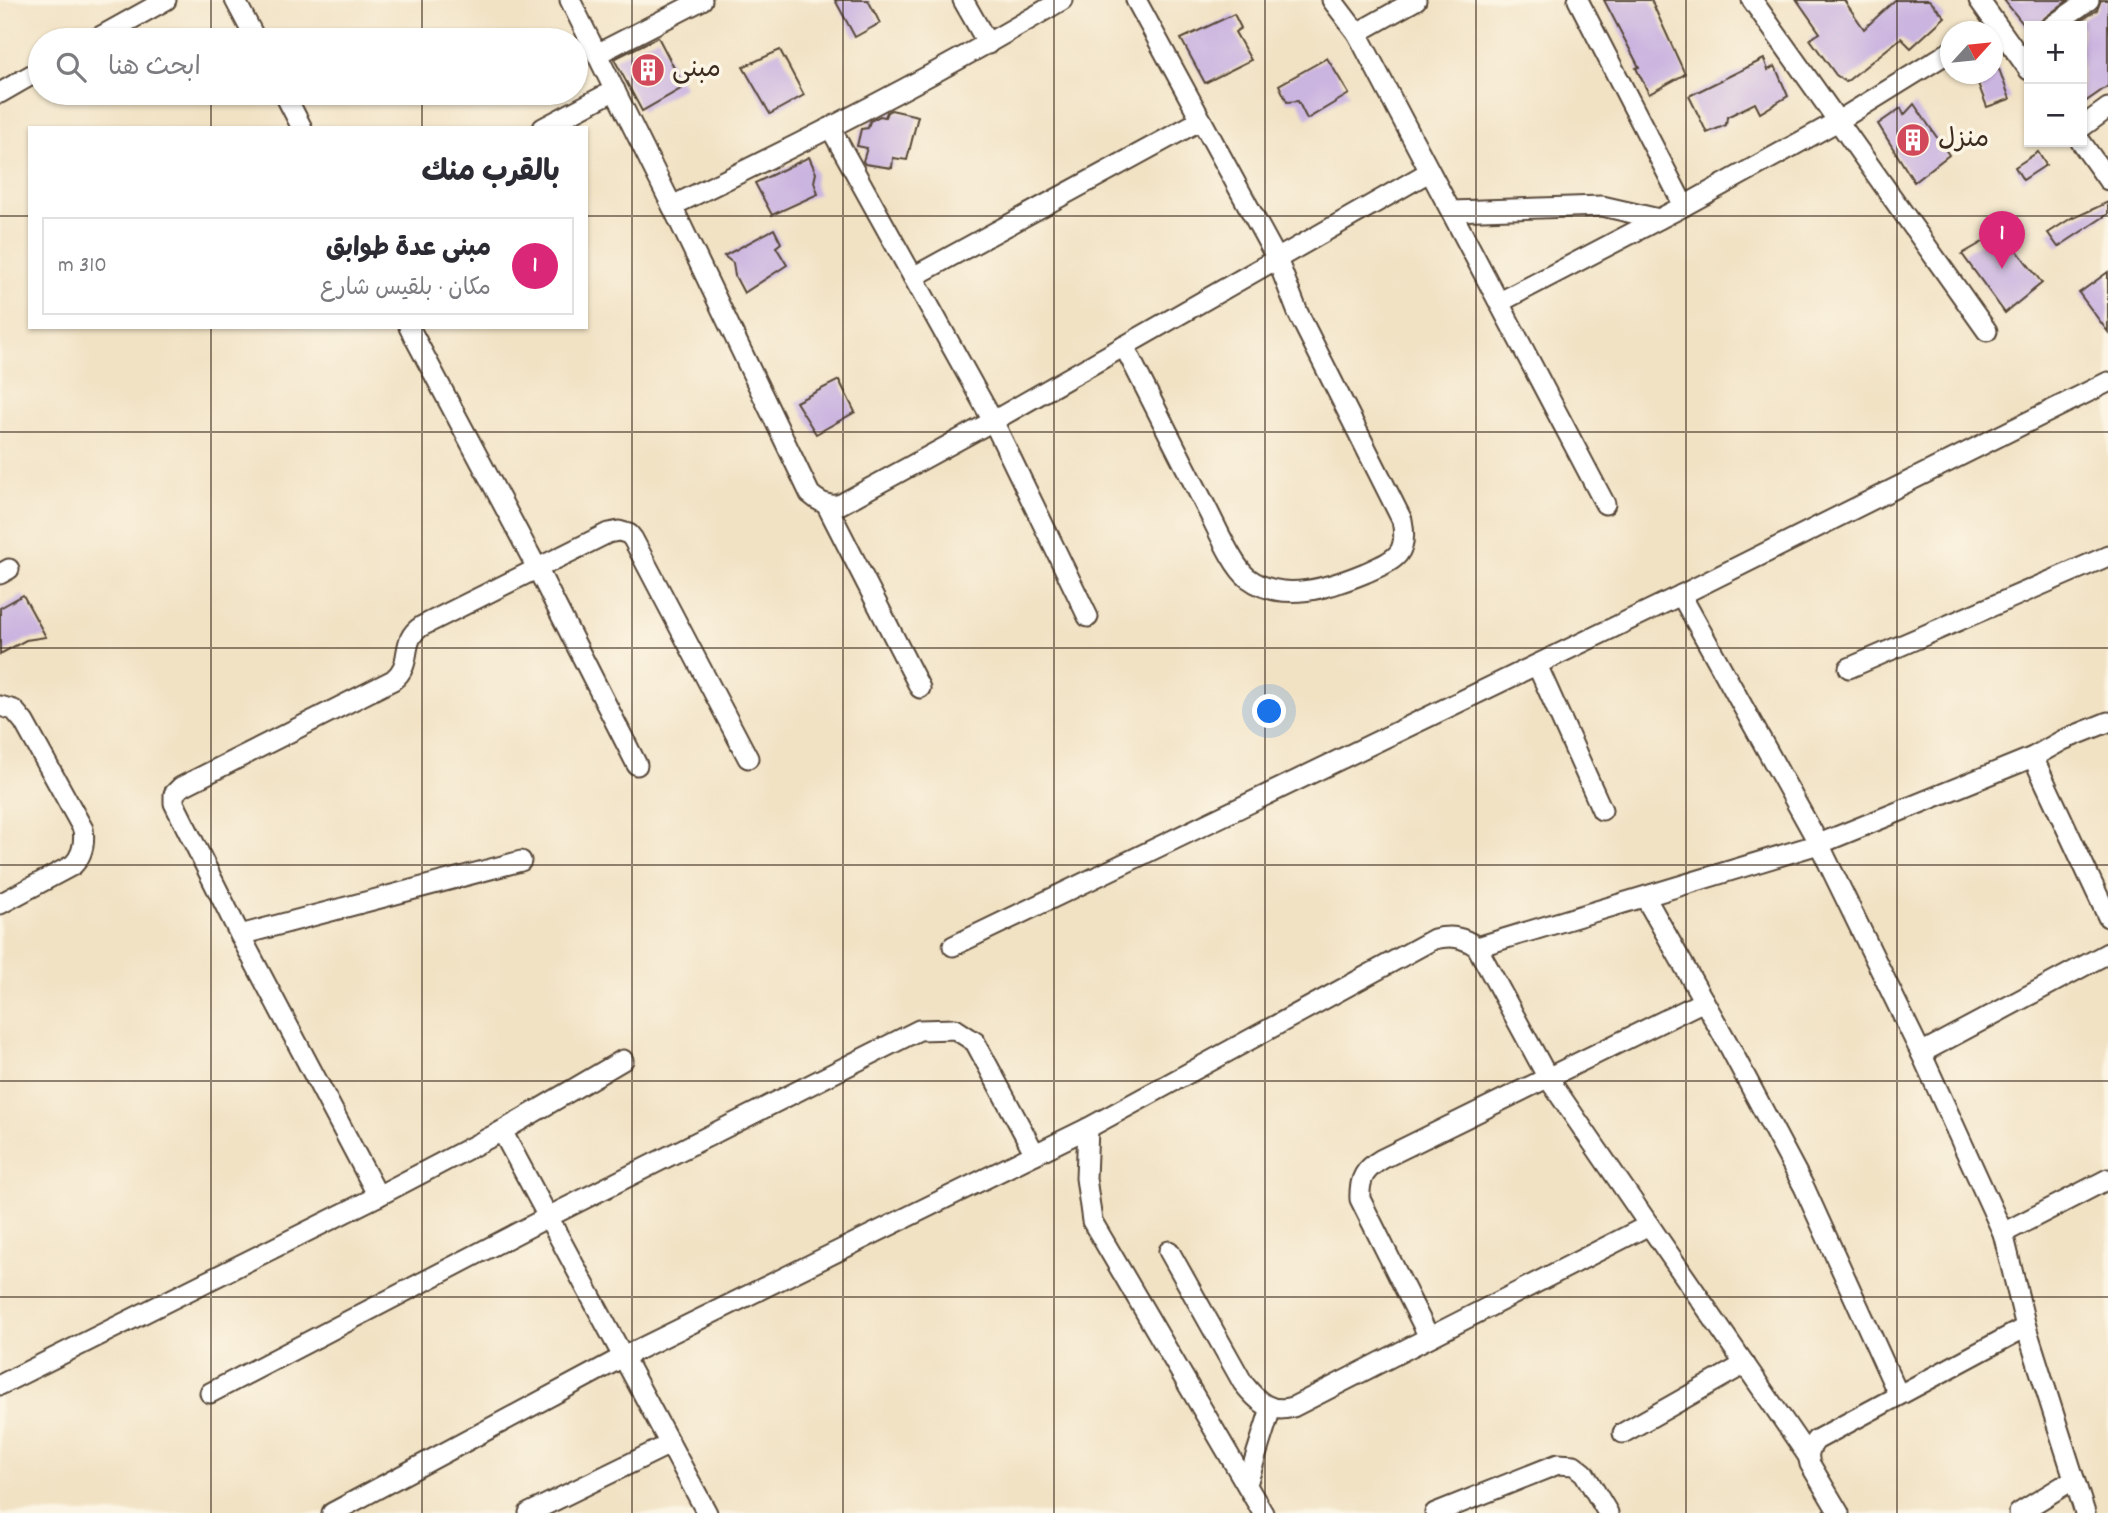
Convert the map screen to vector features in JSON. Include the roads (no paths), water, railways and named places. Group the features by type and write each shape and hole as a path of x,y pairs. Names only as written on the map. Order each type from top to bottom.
{"street":[{"path":"116,28 166,0"},
{"path":"235,0 250,28"},
{"path":"570,0 584,28"},
{"path":"597,54 702,0"},
{"path":"963,0 988,44"},
{"path":"673,206 831,129 988,44 1062,0"},
{"path":"1124,346 1226,545 1247,577 1282,591 1307,590 1337,584 1392,562 1402,550 1406,536 1402,520 1303,324 1277,259 1136,0"},
{"path":"1332,0 1357,33 1605,504"},
{"path":"1357,33 1416,0"},
{"path":"1578,0 1684,206"},
{"path":"1752,0 1987,331"},
{"path":"1979,0 1987,21"},
{"path":"2059,21 2089,0"},
{"path":"2003,35 2023,47"},
{"path":"588,36 673,206 810,494 817,501 826,504 841,504 993,421 1429,172"},
{"path":"1500,302 1660,219 1838,121 1940,58"},
{"path":"0,93 28,77"},
{"path":"588,104 615,90"},
{"path":"291,105 302,126"},
{"path":"547,126 587,105"},
{"path":"2087,123 2108,108"},
{"path":"913,277 1201,120"},
{"path":"831,129 993,421 1088,617"},
{"path":"2085,147 2108,180"},
{"path":"1452,211 1602,206 1660,219"},
{"path":"410,329 537,568 637,765"},
{"path":"954,946 1681,595 2108,382"},
{"path":"826,504 920,688"},
{"path":"378,1196 240,935 174,803 177,790 393,680 403,670 407,642 415,630 608,533 619,531 629,534 748,758"},
{"path":"1849,668 2108,556"},
{"path":"1681,595 1819,844 1921,1053 2003,1233 2026,1326 2085,1513"},
{"path":"1537,665 1602,810"},
{"path":"0,706 14,710 24,722 83,830 85,839 80,859 73,865 0,904"},
{"path":"1477,947 1819,844 2033,757 2063,740 2108,722"},
{"path":"2033,757 2108,917"},
{"path":"240,935 521,860"},
{"path":"2090,880 2108,871"},
{"path":"1645,897 1804,1187 1898,1394"},
{"path":"332,1513 625,1356 1088,1128 1434,939 1449,936 1466,939 1477,947 1548,1078 1808,1456 1814,1473 1839,1513"},
{"path":"1921,1053 2108,953"},
{"path":"1429,1337 1360,1199 1359,1186 1363,1174 1382,1159 1704,1001"},
{"path":"210,1392 548,1217 919,1030 954,1029 975,1042 1035,1154"},
{"path":"0,1385 378,1196 502,1131 622,1060"},
{"path":"1088,1128 1086,1178 1092,1221 1263,1513"},
{"path":"502,1131 707,1513"},
{"path":"2003,1233 2108,1179"},
{"path":"1169,1251 1243,1383 1256,1399 1271,1409 1282,1410 1293,1407 1649,1225"},
{"path":"1808,1456 1810,1448 1824,1435 2026,1326"},
{"path":"1623,1433 1745,1364"},
{"path":"1247,1484 1271,1409"},
{"path":"529,1513 670,1444"},
{"path":"1435,1513 1558,1464 1574,1465 1584,1473 1608,1513"},
{"path":"2019,1513 2074,1479"}],"place":[{"name":"مبنى","path":"648,70"},
{"name":"منزل","path":"1913,140"},
{"name":"مبنى عدة طوابق","path":"2002,269"}]}
